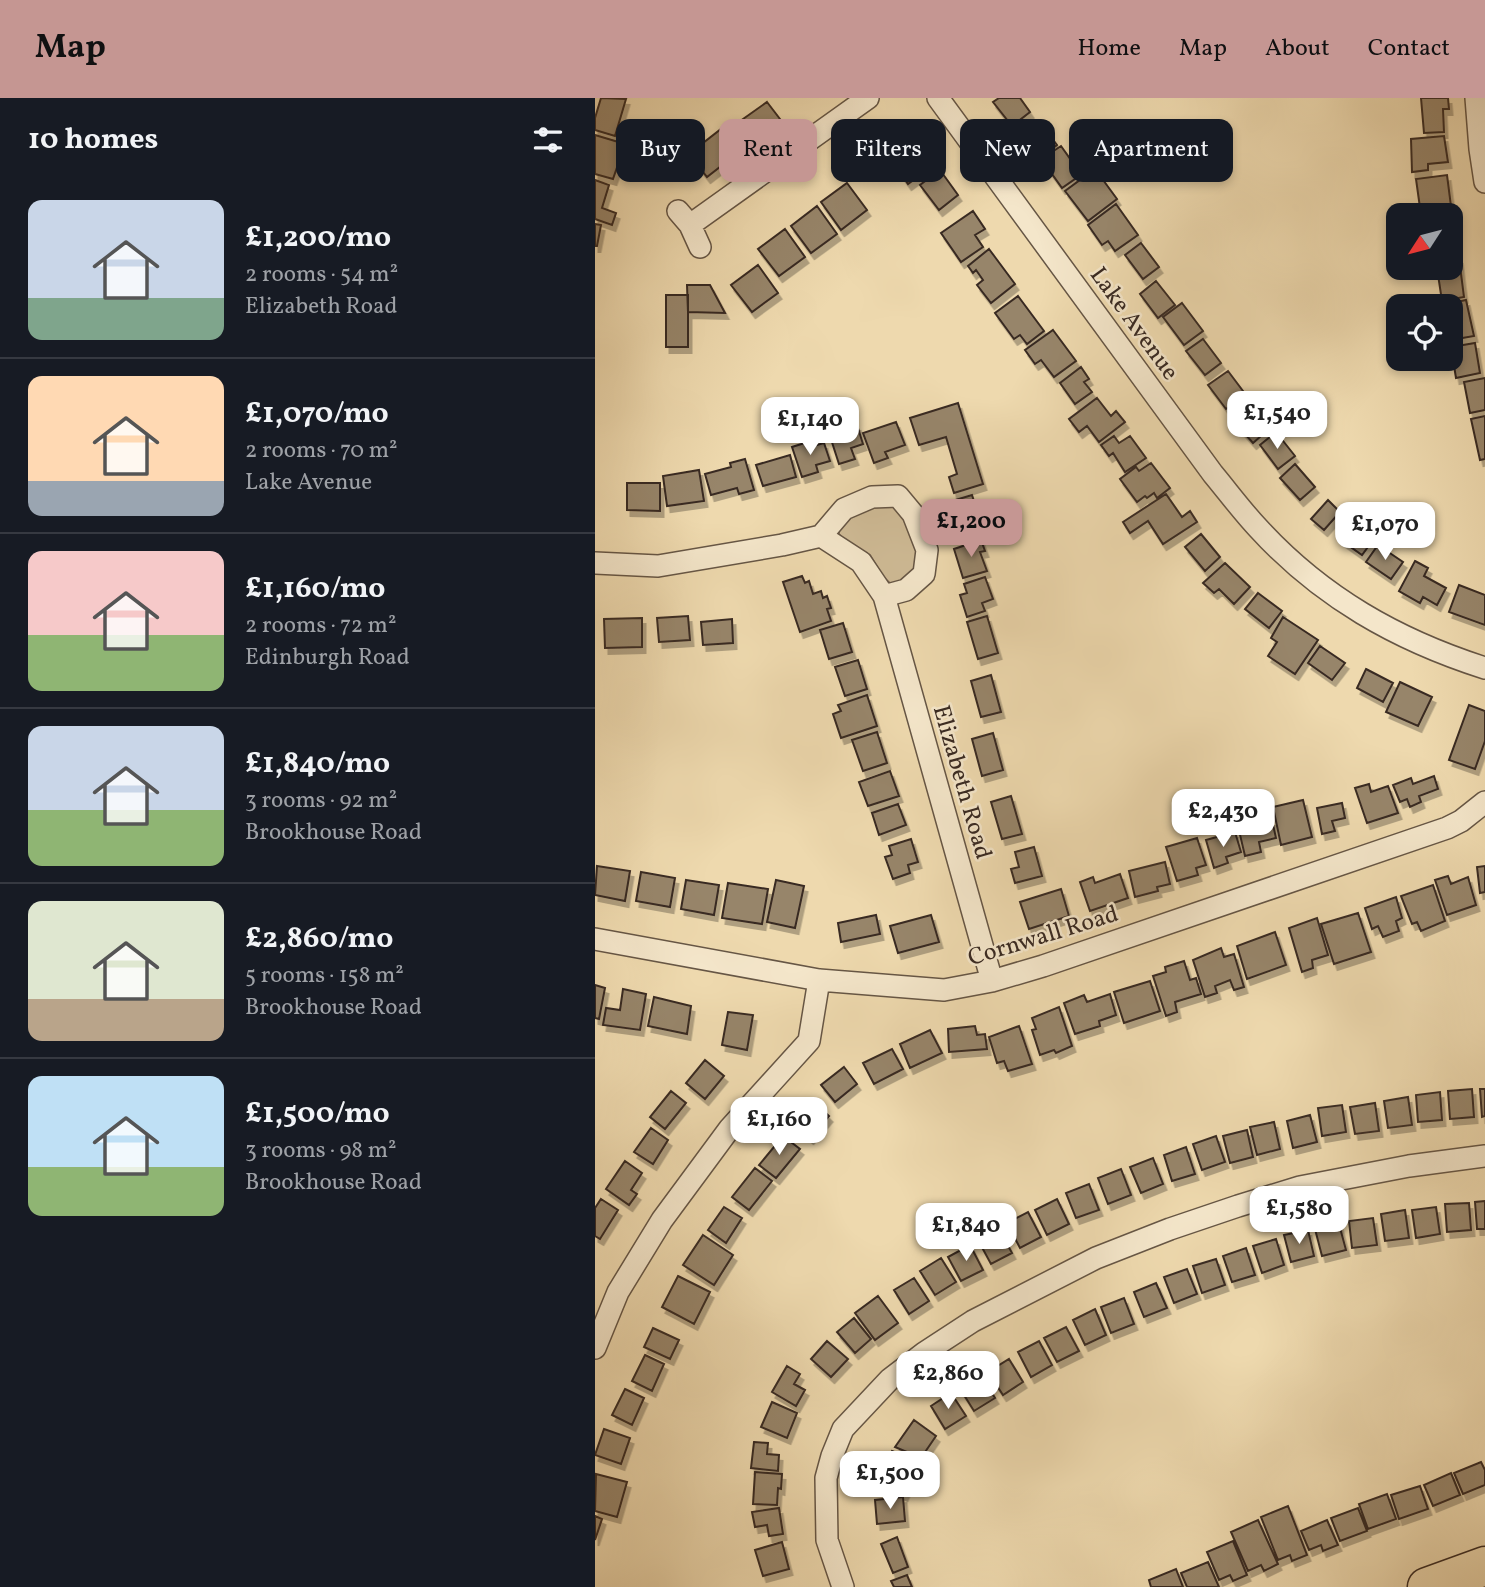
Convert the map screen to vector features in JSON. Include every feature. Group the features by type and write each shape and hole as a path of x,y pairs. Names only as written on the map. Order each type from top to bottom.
{"highway":[{"path":"1427,1587 1485,1566"}],"street":[{"path":"700,247 684,218 867,98"},
{"name":"Lake Avenue","path":"938,98 1213,474 1256,527 1301,570 1351,607 1408,639 1485,668"},
{"path":"1476,98 1485,182"},
{"path":"595,562 658,566 782,545 821,536 844,509 872,497 898,496 913,514 927,550 924,574 906,590 884,596"},
{"name":"Elizabeth Road","path":"821,536 861,562 884,596 992,982"},
{"name":"Cornwall Road","path":"595,939 819,980 944,990 992,982 1447,828 1474,813 1485,802"},
{"path":"595,1348 618,1292 662,1220 730,1128 809,1041 819,980"},
{"path":"842,1587 827,1540 826,1478 832,1456 843,1429 890,1379 923,1353 973,1321 1096,1258 1170,1229 1300,1187 1485,1156"}],"shaded area":[{"path":"884,505 901,510 919,559 911,581 891,584 883,577 870,555 847,544 839,534 838,526 849,512"}],"building":[{"path":"601,98 626,99 620,119 616,119 615,136 595,130 595,118"},
{"path":"999,98 1020,98 1030,112 1021,119 1006,119 993,102"},
{"path":"1421,98 1448,98 1449,109 1443,109 1444,132 1424,133"},
{"path":"767,102 780,119 743,119"},
{"path":"719,131 719,168 707,177 705,174 705,142"},
{"path":"595,135 616,141 616,170 613,179 595,174"},
{"path":"1444,136 1448,162 1428,164 1428,170 1412,172 1411,139"},
{"path":"1061,146 1069,157 1071,182 1062,188 1055,178 1055,150"},
{"path":"1447,175 1451,203 1419,203 1416,179"},
{"path":"946,178 958,195 939,210 920,185 924,182 946,182"},
{"path":"595,180 609,185 602,208 616,213 612,225 595,219"},
{"path":"1077,182 1105,182 1117,199 1088,221 1065,191"},
{"path":"847,183 867,210 841,230 821,202"},
{"path":"1116,204 1138,235 1115,251 1108,241 1102,245 1088,225"},
{"path":"817,206 837,234 811,253 791,226"},
{"path":"973,211 985,229 975,235 983,247 961,262 941,233"},
{"path":"595,224 601,225 597,246 595,246"},
{"path":"785,229 805,257 779,276 758,249"},
{"path":"1141,243 1159,267 1143,279 1125,255"},
{"path":"989,249 1015,284 991,303 977,285 983,280 976,270 973,273 968,266"},
{"path":"758,265 778,293 752,312 731,285"},
{"path":"1439,280 1462,280 1464,297 1463,294 1441,294"},
{"path":"1156,281 1175,305 1158,318 1140,294"},
{"path":"687,285 710,285 725,313 688,312"},
{"path":"666,295 688,295 688,347 666,347"},
{"path":"1018,296 1044,331 1027,344 1020,335 1014,339 995,313"},
{"path":"1466,300 1474,336 1463,338 1463,301"},
{"path":"1182,303 1203,331 1184,345 1163,317"},
{"path":"1053,330 1076,361 1054,377 1041,360 1035,364 1025,350"},
{"path":"1203,339 1221,363 1205,375 1186,351"},
{"path":"1475,343 1480,373 1456,378 1455,371 1463,371 1463,345"},
{"path":"1081,367 1089,379 1084,382 1092,392 1075,404 1060,383"},
{"path":"1228,371 1246,395 1226,409 1208,385"},
{"path":"1485,378 1485,410 1470,413 1464,382"},
{"path":"1097,398 1111,416 1116,411 1125,422 1099,442 1087,426 1079,432 1069,419"},
{"path":"958,403 983,484 954,493 949,477 957,474 946,437 919,445 910,418"},
{"path":"1246,403 1269,429 1253,443 1230,417"},
{"path":"1485,416 1485,459 1480,460 1471,419"},
{"path":"896,422 905,445 885,452 888,458 874,463 863,433"},
{"path":"857,425 863,444 851,448 855,459 839,464 829,433"},
{"path":"1276,432 1295,456 1278,469 1260,445"},
{"path":"1114,436 1119,443 1130,436 1146,458 1125,472 1113,453 1109,456 1101,445"},
{"path":"811,441 813,446 824,443 830,461 816,465 818,472 802,477 792,447"},
{"path":"790,455 796,477 763,486 756,465"},
{"path":"745,459 754,490 739,494 737,488 711,495 705,474 731,467 730,463"},
{"path":"1151,463 1170,488 1157,498 1154,493 1137,502 1120,479 1136,467 1139,471"},
{"path":"1295,464 1315,487 1300,500 1280,478"},
{"path":"699,470 704,501 667,506 663,476"},
{"path":"627,483 660,483 660,511 627,510"},
{"path":"1166,494 1182,517 1190,511 1197,522 1163,544 1148,521 1130,533 1123,522"},
{"path":"972,495 984,532 959,540 957,531 949,534 939,505"},
{"path":"1328,500 1340,512 1324,530 1311,519"},
{"path":"1352,519 1376,536 1362,555 1338,538"},
{"path":"1201,534 1220,557 1205,571 1185,547"},
{"path":"981,540 985,551 980,552 987,571 963,578 954,549"},
{"path":"1378,545 1403,562 1391,579 1366,562"},
{"path":"1415,561 1428,568 1424,576 1446,588 1437,605 1423,597 1420,603 1399,591"},
{"path":"1225,563 1250,587 1234,604 1219,589 1214,593 1203,583"},
{"path":"802,576 805,583 809,581 813,594 821,591 823,598 827,596 831,621 800,632 783,582"},
{"path":"985,577 993,599 982,603 985,611 967,617 960,595 967,593 964,584"},
{"path":"1459,585 1485,595 1485,625 1449,612"},
{"path":"1258,593 1282,611 1269,628 1245,609"},
{"path":"688,616 690,640 659,642 657,618"},
{"path":"987,616 998,653 978,659 967,622"},
{"path":"1283,617 1318,640 1295,674 1268,656 1277,642 1271,638"},
{"path":"642,618 642,647 605,648 604,619"},
{"path":"732,619 733,643 703,645 701,622"},
{"path":"843,623 852,652 829,659 820,630"},
{"path":"1320,646 1345,663 1332,680 1308,663"},
{"path":"858,660 867,689 845,696 835,667"},
{"path":"1366,669 1393,683 1383,702 1357,688"},
{"path":"991,675 1001,712 981,717 971,681"},
{"path":"1400,682 1432,697 1418,726 1386,712"},
{"path":"867,695 877,726 841,738 833,714 841,711 838,705"},
{"path":"1469,705 1485,711 1485,741 1475,769 1449,760"},
{"path":"877,732 887,763 863,771 852,740"},
{"path":"993,733 1003,770 982,776 972,739"},
{"path":"890,771 899,796 868,806 859,782"},
{"path":"1434,776 1438,789 1419,796 1421,802 1410,807 1407,799 1400,802 1393,785 1411,778 1413,784"},
{"path":"1369,784 1371,792 1388,786 1398,813 1367,823 1355,788"},
{"path":"1011,796 1022,834 1002,839 991,802"},
{"path":"1303,800 1312,837 1281,845 1273,807"},
{"path":"1342,803 1345,818 1332,821 1335,831 1322,834 1317,808"},
{"path":"898,804 906,825 879,835 872,813"},
{"path":"1262,815 1263,822 1272,820 1276,838 1259,842 1261,852 1245,856 1237,822"},
{"path":"1235,832 1241,852 1226,857 1228,863 1214,868 1206,840"},
{"path":"1197,838 1206,865 1196,868 1198,875 1177,881 1166,847"},
{"path":"911,839 918,862 908,865 910,873 893,879 885,857 892,855 889,846"},
{"path":"1034,847 1042,876 1015,883 1011,869 1019,867 1015,852"},
{"path":"1165,862 1170,884 1157,887 1158,891 1135,897 1129,871"},
{"path":"597,866 630,871 625,901 595,895"},
{"path":"1485,866 1485,892 1480,893 1477,867"},
{"path":"641,872 675,878 670,907 636,901"},
{"path":"1120,874 1128,898 1090,911 1080,882 1093,877 1095,883"},
{"path":"1448,876 1451,884 1468,877 1476,905 1447,915 1435,880"},
{"path":"686,880 719,885 714,915 681,909"},
{"path":"776,880 804,886 795,928 767,922"},
{"path":"728,883 768,889 762,924 722,918"},
{"path":"1433,885 1445,921 1421,931 1417,922 1412,924 1401,896"},
{"path":"1061,889 1069,916 1029,929 1020,902"},
{"path":"1396,897 1402,918 1396,921 1399,931 1383,937 1378,926 1372,929 1365,908"},
{"path":"1358,913 1371,952 1334,964 1321,924"},
{"path":"876,915 880,934 841,942 838,923"},
{"path":"931,915 939,942 898,953 890,926"},
{"path":"1317,918 1328,955 1312,960 1313,968 1302,972 1289,928"},
{"path":"1275,932 1286,965 1247,979 1237,946"},
{"path":"1221,948 1224,957 1234,954 1244,987 1234,990 1230,980 1215,986 1217,993 1205,997 1193,960"},
{"path":"1184,961 1190,980 1196,978 1201,994 1175,1002 1177,1012 1166,1016 1153,976 1166,972 1165,967"},
{"path":"1150,981 1160,1011 1124,1023 1114,992"},
{"path":"595,985 605,988 599,1019 595,1018"},
{"path":"623,989 646,994 640,1030 603,1025 606,1008 620,1010"},
{"path":"1110,994 1116,1015 1099,1021 1100,1026 1075,1034 1064,1003 1084,995 1087,1002"},
{"path":"654,997 691,1006 687,1034 648,1026"},
{"path":"1059,1007 1072,1046 1056,1053 1054,1050 1040,1055 1032,1030 1036,1029 1032,1018"},
{"path":"728,1012 753,1015 747,1050 722,1045"},
{"path":"975,1026 977,1035 985,1034 987,1049 949,1052 948,1029"},
{"path":"1019,1026 1032,1064 1008,1071 1004,1061 997,1063 989,1037"},
{"path":"930,1030 942,1053 910,1068 900,1044"},
{"path":"892,1049 903,1069 874,1084 863,1063"},
{"path":"705,1060 724,1076 705,1099 686,1083"},
{"path":"844,1067 857,1084 835,1102 821,1085"},
{"path":"1472,1089 1474,1117 1450,1119 1448,1091"},
{"path":"1480,1089 1485,1089 1485,1116 1482,1117"},
{"path":"671,1091 686,1103 665,1129 650,1117"},
{"path":"1440,1092 1442,1120 1418,1122 1416,1095"},
{"path":"1408,1097 1412,1125 1388,1128 1384,1101"},
{"path":"814,1102 829,1116 810,1138 794,1123"},
{"path":"1375,1103 1379,1131 1355,1134 1350,1107"},
{"path":"1342,1105 1346,1132 1322,1136 1318,1108"},
{"path":"1310,1115 1317,1142 1293,1148 1287,1121"},
{"path":"1274,1122 1280,1149 1257,1155 1250,1127"},
{"path":"651,1128 668,1140 653,1164 634,1152"},
{"path":"1247,1130 1253,1157 1230,1163 1223,1136"},
{"path":"783,1136 800,1149 776,1178 759,1165"},
{"path":"1216,1136 1225,1162 1202,1170 1193,1144"},
{"path":"1186,1147 1195,1174 1172,1181 1164,1155"},
{"path":"1153,1158 1163,1184 1141,1193 1130,1167"},
{"path":"625,1161 642,1173 631,1190 637,1194 629,1205 606,1189"},
{"path":"755,1168 772,1181 749,1210 732,1197"},
{"path":"1121,1169 1131,1195 1108,1204 1098,1178"},
{"path":"1089,1184 1099,1210 1076,1218 1066,1193"},
{"path":"601,1199 618,1210 600,1239 595,1236 595,1208"},
{"path":"1057,1199 1069,1224 1047,1235 1035,1210"},
{"path":"1485,1201 1485,1229 1477,1229 1475,1202"},
{"path":"1469,1203 1471,1230 1447,1232 1445,1204"},
{"path":"724,1207 742,1218 726,1243 708,1230"},
{"path":"1436,1207 1440,1234 1416,1238 1412,1210"},
{"path":"1405,1210 1409,1238 1385,1241 1381,1214"},
{"path":"1028,1212 1041,1237 1020,1248 1007,1223"},
{"path":"1373,1218 1377,1245 1352,1248 1349,1221"},
{"path":"1339,1224 1346,1250 1322,1256 1315,1229"},
{"path":"999,1229 1012,1253 991,1264 978,1240"},
{"path":"1308,1230 1314,1256 1291,1262 1284,1235"},
{"path":"703,1235 733,1255 714,1285 683,1265"},
{"path":"1276,1239 1284,1265 1262,1273 1253,1246"},
{"path":"970,1245 983,1270 961,1281 948,1257"},
{"path":"1246,1248 1255,1275 1232,1282 1223,1256"},
{"path":"941,1258 956,1282 935,1295 920,1271"},
{"path":"1216,1259 1225,1285 1202,1293 1193,1266"},
{"path":"1187,1269 1197,1294 1174,1303 1164,1277"},
{"path":"678,1276 710,1292 694,1324 662,1307"},
{"path":"914,1278 929,1301 909,1314 894,1290"},
{"path":"1156,1283 1167,1308 1144,1317 1134,1292"},
{"path":"878,1296 898,1323 875,1340 855,1313"},
{"path":"1124,1298 1134,1324 1111,1333 1101,1307"},
{"path":"1095,1309 1106,1335 1085,1345 1073,1320"},
{"path":"854,1318 871,1339 855,1353 837,1332"},
{"path":"1066,1327 1079,1351 1057,1362 1044,1338"},
{"path":"653,1328 679,1340 670,1359 644,1347"},
{"path":"827,1341 848,1359 831,1377 811,1359"},
{"path":"1039,1341 1052,1365 1031,1377 1018,1352"},
{"path":"645,1355 664,1364 652,1391 632,1381"},
{"path":"1009,1359 1023,1382 1003,1395 988,1372"},
{"path":"787,1366 800,1374 794,1384 805,1390 796,1406 772,1392"},
{"path":"980,1374 995,1398 974,1411 959,1387"},
{"path":"625,1389 644,1398 632,1425 612,1415"},
{"path":"951,1393 966,1416 945,1429 931,1406"},
{"path":"772,1402 797,1413 787,1438 761,1427"},
{"path":"914,1420 936,1436 921,1458 895,1447"},
{"path":"604,1429 630,1438 621,1464 595,1455"},
{"path":"754,1442 768,1443 767,1454 779,1455 778,1471 751,1468"},
{"path":"892,1451 918,1462 904,1495 878,1484"},
{"path":"1481,1462 1485,1470 1485,1485 1463,1494 1454,1473"},
{"path":"755,1472 782,1474 777,1505 753,1504"},
{"path":"1451,1473 1460,1495 1433,1506 1424,1485"},
{"path":"596,1474 627,1482 617,1517 595,1511"},
{"path":"1420,1486 1428,1509 1399,1519 1391,1495"},
{"path":"1387,1494 1396,1519 1368,1529 1359,1504"},
{"path":"903,1497 905,1521 877,1524 875,1500"},
{"path":"1288,1506 1307,1555 1292,1561 1290,1555 1278,1560 1261,1517"},
{"path":"779,1508 783,1534 769,1536 767,1525 755,1527 752,1512"},
{"path":"1358,1508 1367,1531 1340,1541 1331,1518"},
{"path":"595,1516 602,1519 595,1540"},
{"path":"1258,1520 1278,1564 1264,1571 1261,1565 1248,1571 1231,1532"},
{"path":"1327,1520 1338,1545 1323,1551 1321,1545 1309,1550 1301,1531"},
{"path":"897,1537 908,1567 893,1573 881,1544"},
{"path":"1233,1541 1247,1575 1233,1581 1230,1575 1219,1580 1207,1552"},
{"path":"782,1542 789,1569 763,1576 755,1550"},
{"path":"1208,1562 1219,1587 1187,1587 1181,1573"},
{"path":"1176,1569 1183,1587 1151,1587 1149,1580"},
{"path":"907,1575 912,1587 894,1587 891,1581"}]}
